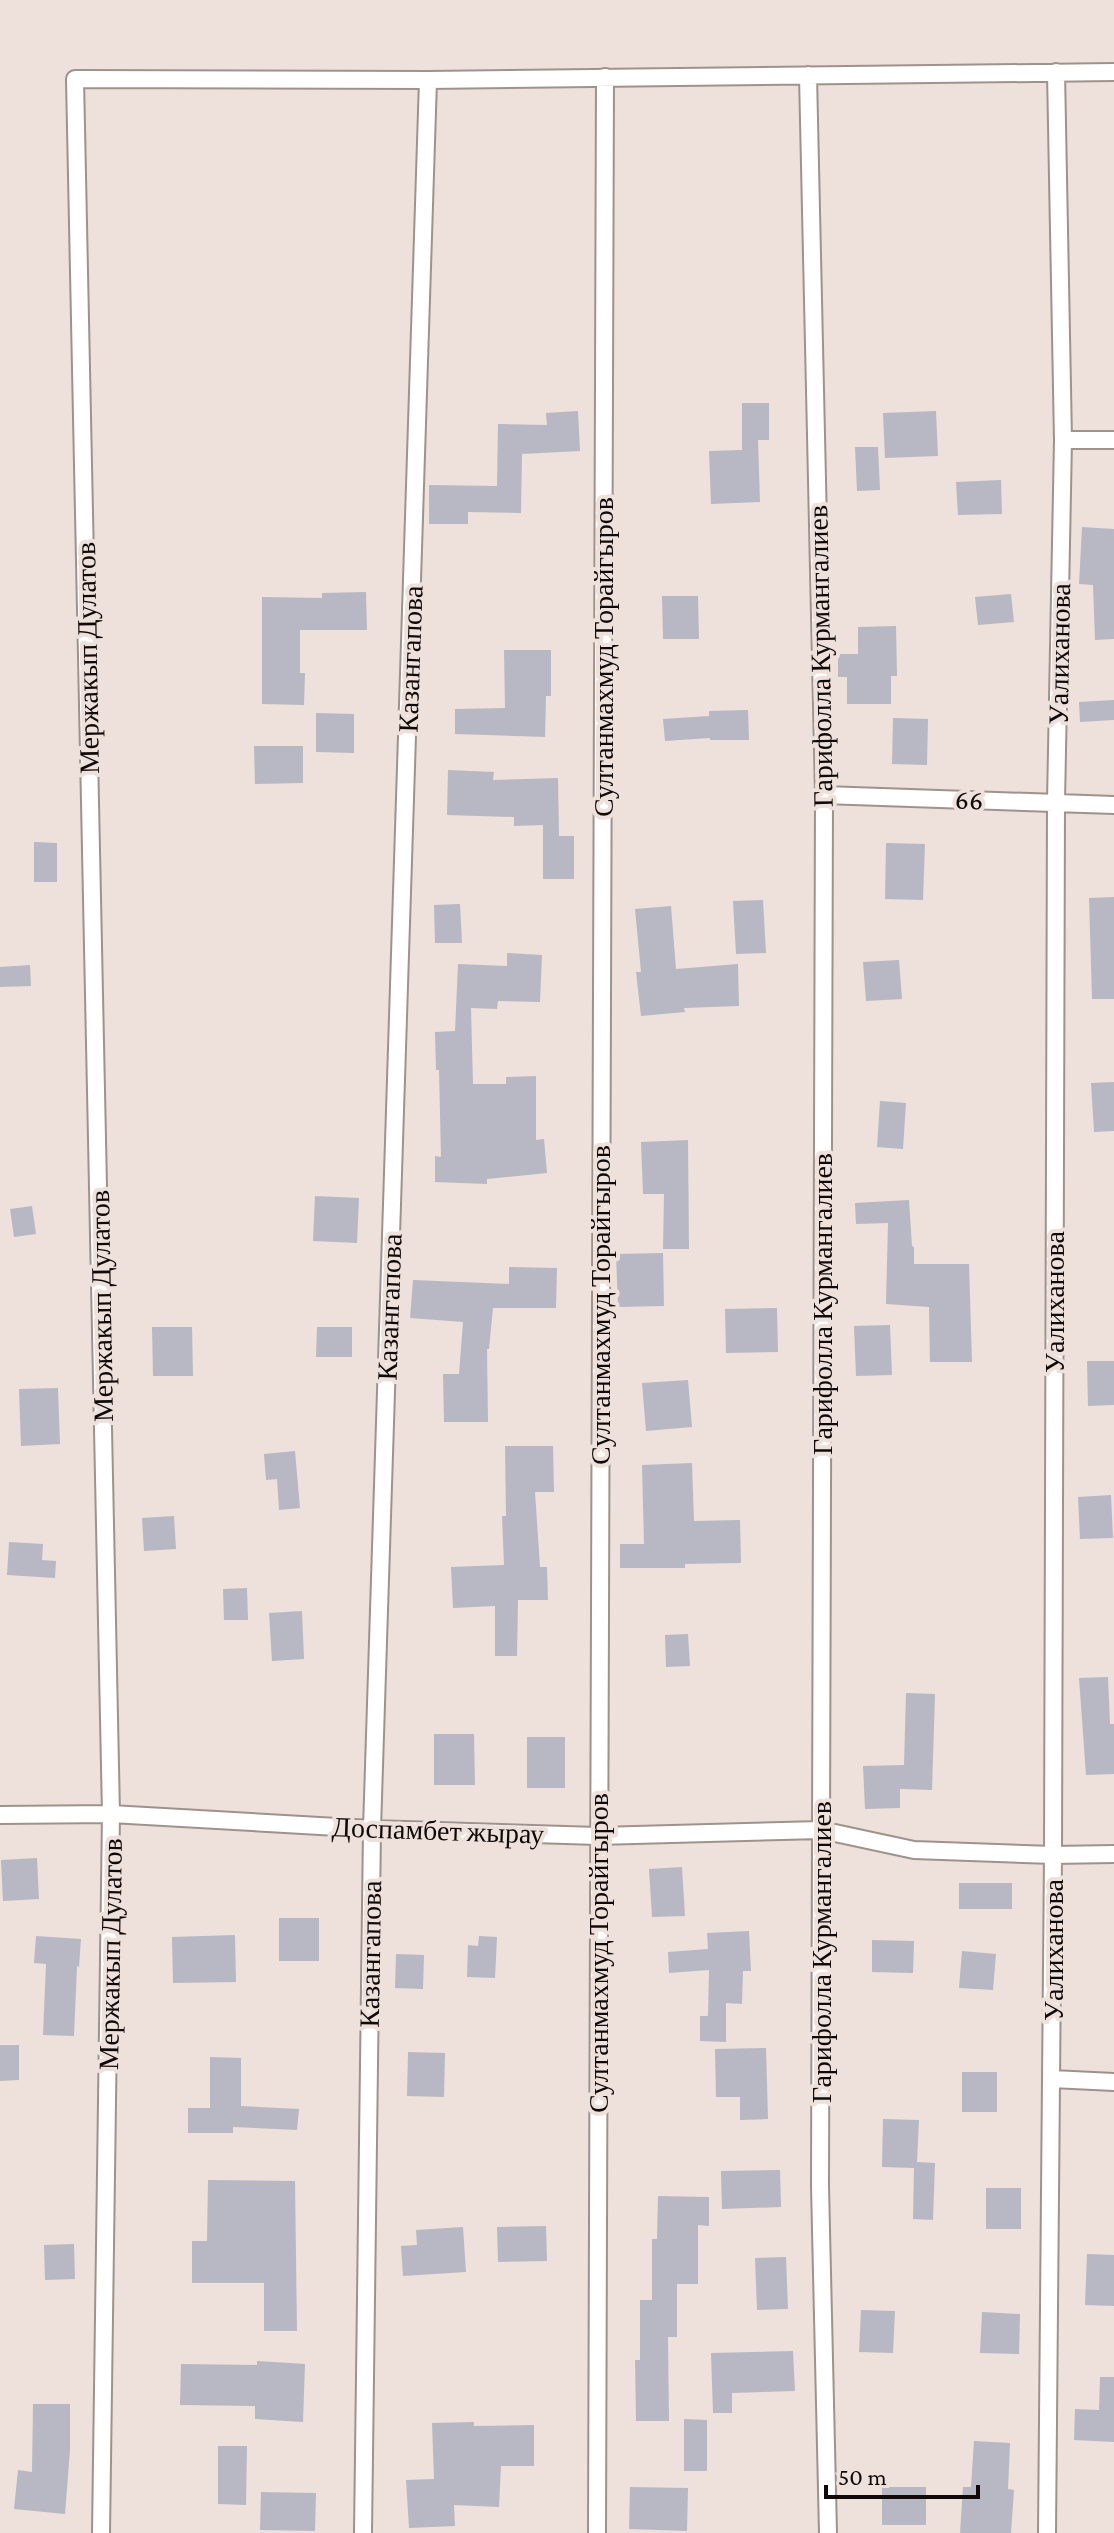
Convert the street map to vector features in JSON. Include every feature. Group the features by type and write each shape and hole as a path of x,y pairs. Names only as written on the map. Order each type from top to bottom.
{"street":[{"name":"Уалиханова","path":"1047,2533 1052,2079 1056,802 1063,440 1056,72"},
{"path":"428,80 1114,72"},
{"name":"Гарифолла Курмангалиев","path":"808,75 824,795 820,2186 828,2533"},
{"name":"Султанмахмуд Торайгыров","path":"597,2533 605,77"},
{"name":"Мержакып Дулатов","path":"101,2533 111,1814 75,79 428,80"},
{"name":"Казангапова","path":"363,2533 372,1829 428,80"},
{"path":"1063,440 1114,440"},
{"name":"66","path":"824,795 1114,805"},
{"name":"Доспамбет жырау","path":"0,1815 111,1814 372,1829 598,1836 821,1830 914,1850 1114,1854"},
{"path":"1052,2079 1114,2082"}],"building":[{"path":"742,403 769,403 769,440 758,440 760,502 711,504 709,451 742,450"},
{"path":"578,411 580,451 522,454 521,513 468,512 468,524 429,524 429,485 497,486 498,424 547,425 546,413"},
{"path":"936,411 938,456 885,458 883,413"},
{"path":"855,447 878,447 880,490 857,491"},
{"path":"1001,480 1002,514 958,515 956,482"},
{"path":"1082,527 1114,529 1114,639 1095,640 1093,585 1079,584"},
{"path":"366,592 367,630 300,630 300,673 305,673 304,705 262,704 262,597 322,598 322,593"},
{"path":"1011,594 1014,622 978,625 975,597"},
{"path":"662,596 698,596 699,639 663,639"},
{"path":"896,626 897,676 891,676 891,704 847,704 847,677 838,677 838,654 858,654 858,627"},
{"path":"504,650 551,650 551,696 546,696 545,737 455,734 455,709 505,708"},
{"path":"1114,700 1114,720 1080,722 1079,702"},
{"path":"748,710 749,740 710,738 665,741 663,719 709,716 709,711"},
{"path":"316,713 354,714 354,753 316,752"},
{"path":"893,718 928,719 927,765 892,764"},
{"path":"254,746 303,746 303,783 255,784"},
{"path":"448,770 494,772 493,780 558,778 559,836 574,836 574,879 543,879 543,825 514,826 514,817 447,815"},
{"path":"34,842 57,843 57,882 34,882"},
{"path":"886,843 925,844 923,900 885,899"},
{"path":"1114,897 1114,999 1092,999 1089,898"},
{"path":"763,900 766,953 736,954 733,901"},
{"path":"460,904 462,943 435,943 434,905"},
{"path":"671,906 676,969 738,964 739,1006 684,1008 685,1012 641,1016 636,972 641,972 635,909"},
{"path":"507,953 542,955 540,1002 498,1001 497,1009 471,1008 473,1084 506,1084 506,1077 536,1076 536,1140 544,1139 547,1173 487,1179 487,1184 435,1182 435,1156 441,1157 435,1032 455,1031 458,964 507,966"},
{"path":"899,960 902,999 866,1001 863,962"},
{"path":"30,965 31,986 0,987 0,967"},
{"path":"1114,1082 1114,1131 1094,1132 1091,1083"},
{"path":"880,1101 906,1103 903,1149 877,1147"},
{"path":"688,1140 689,1249 663,1249 664,1194 643,1194 641,1142"},
{"path":"315,1196 359,1198 357,1243 313,1241"},
{"path":"909,1200 914,1264 969,1264 972,1362 930,1362 929,1307 886,1304 888,1223 856,1224 855,1203"},
{"path":"32,1206 36,1234 14,1237 10,1209"},
{"path":"663,1253 664,1306 618,1307 616,1254"},
{"path":"509,1267 557,1268 556,1308 493,1308 487,1349 488,1422 444,1422 443,1374 459,1374 463,1322 410,1318 413,1280 509,1284"},
{"path":"777,1308 778,1352 726,1353 725,1309"},
{"path":"890,1325 892,1375 856,1376 854,1326"},
{"path":"152,1327 192,1327 193,1376 153,1376"},
{"path":"317,1327 352,1327 352,1357 316,1357"},
{"path":"1087,1361 1114,1361 1114,1405 1088,1406"},
{"path":"688,1380 692,1427 646,1431 642,1383"},
{"path":"58,1388 60,1444 21,1446 19,1389"},
{"path":"505,1446 553,1446 554,1492 535,1492 540,1567 547,1567 548,1600 518,1600 517,1656 495,1656 495,1606 453,1608 451,1567 504,1565 502,1516 506,1516"},
{"path":"295,1451 300,1508 279,1510 277,1479 266,1480 264,1454"},
{"path":"692,1463 694,1521 740,1520 741,1563 685,1564 685,1568 620,1568 620,1544 644,1544 642,1465"},
{"path":"1111,1495 1113,1538 1080,1539 1078,1497"},
{"path":"174,1516 176,1549 144,1551 142,1518"},
{"path":"9,1542 43,1544 42,1560 56,1561 55,1578 7,1575"},
{"path":"247,1588 248,1620 224,1620 223,1589"},
{"path":"302,1611 304,1659 272,1661 269,1613"},
{"path":"688,1634 690,1666 666,1667 665,1635"},
{"path":"1108,1677 1110,1724 1114,1724 1114,1774 1086,1775 1079,1678"},
{"path":"906,1693 935,1694 932,1790 900,1789 900,1808 865,1809 863,1766 904,1765"},
{"path":"434,1734 474,1734 475,1785 434,1785"},
{"path":"527,1737 565,1737 565,1788 527,1788"},
{"path":"37,1858 39,1899 3,1901 1,1860"},
{"path":"682,1867 685,1916 652,1917 649,1869"},
{"path":"959,1883 1012,1883 1012,1909 959,1909"},
{"path":"279,1918 319,1918 319,1961 279,1961"},
{"path":"749,1931 751,1971 743,1971 742,2004 726,2003 726,2042 700,2041 700,2016 708,2016 709,1970 669,1973 668,1952 708,1949 707,1933"},
{"path":"235,1935 236,1982 173,1983 172,1937"},
{"path":"36,1936 81,1939 74,2036 43,2035 46,1964 34,1963"},
{"path":"479,1936 497,1937 495,1978 467,1977 468,1945 478,1946"},
{"path":"872,1940 914,1941 913,1973 872,1972"},
{"path":"962,1951 996,1954 993,1990 959,1988"},
{"path":"396,1954 424,1955 423,1989 395,1988"},
{"path":"0,2045 19,2045 19,2080 0,2081"},
{"path":"766,2048 768,2119 740,2120 740,2097 716,2097 715,2049"},
{"path":"408,2052 445,2053 444,2097 407,2096"},
{"path":"210,2057 241,2058 241,2106 299,2109 297,2130 233,2127 233,2133 188,2133 188,2108 210,2108"},
{"path":"962,2072 997,2072 997,2112 962,2112"},
{"path":"883,2119 919,2120 917,2162 935,2163 933,2220 913,2219 914,2168 882,2167"},
{"path":"780,2170 781,2207 722,2209 721,2171"},
{"path":"208,2180 295,2181 297,2331 264,2331 264,2283 192,2283 192,2241 207,2241"},
{"path":"986,2188 1021,2188 1021,2229 986,2229"},
{"path":"658,2196 709,2197 709,2226 698,2225 698,2284 677,2284 677,2337 668,2337 669,2421 636,2421 635,2360 640,2360 640,2300 652,2300 652,2239 657,2239"},
{"path":"546,2226 547,2261 498,2262 497,2227"},
{"path":"463,2227 466,2272 403,2276 401,2246 417,2245 416,2230"},
{"path":"74,2244 75,2279 45,2280 44,2245"},
{"path":"1087,2254 1114,2255 1114,2306 1085,2305"},
{"path":"786,2257 788,2309 757,2310 755,2258"},
{"path":"861,2310 895,2311 893,2353 859,2352"},
{"path":"982,2312 1020,2314 1019,2354 980,2353"},
{"path":"793,2351 795,2391 732,2393 732,2413 713,2413 711,2353"},
{"path":"257,2361 305,2364 303,2422 255,2419 255,2406 180,2405 181,2364 257,2365"},
{"path":"1100,2377 1114,2377 1114,2442 1074,2440 1075,2409 1099,2410"},
{"path":"33,2404 70,2404 65,2514 14,2509 18,2470 32,2472"},
{"path":"684,2419 707,2420 707,2471 684,2471"},
{"path":"474,2422 474,2426 534,2425 534,2466 501,2466 499,2507 454,2505 455,2526 409,2528 406,2480 434,2479 432,2423"},
{"path":"974,2441 1010,2443 1008,2489 1014,2490 1011,2533 960,2533 963,2487 971,2487"},
{"path":"218,2446 247,2446 246,2505 218,2504"},
{"path":"630,2487 688,2488 687,2531 629,2529"},
{"path":"882,2487 926,2487 926,2525 882,2525"},
{"path":"261,2492 316,2493 315,2531 260,2530"}]}
